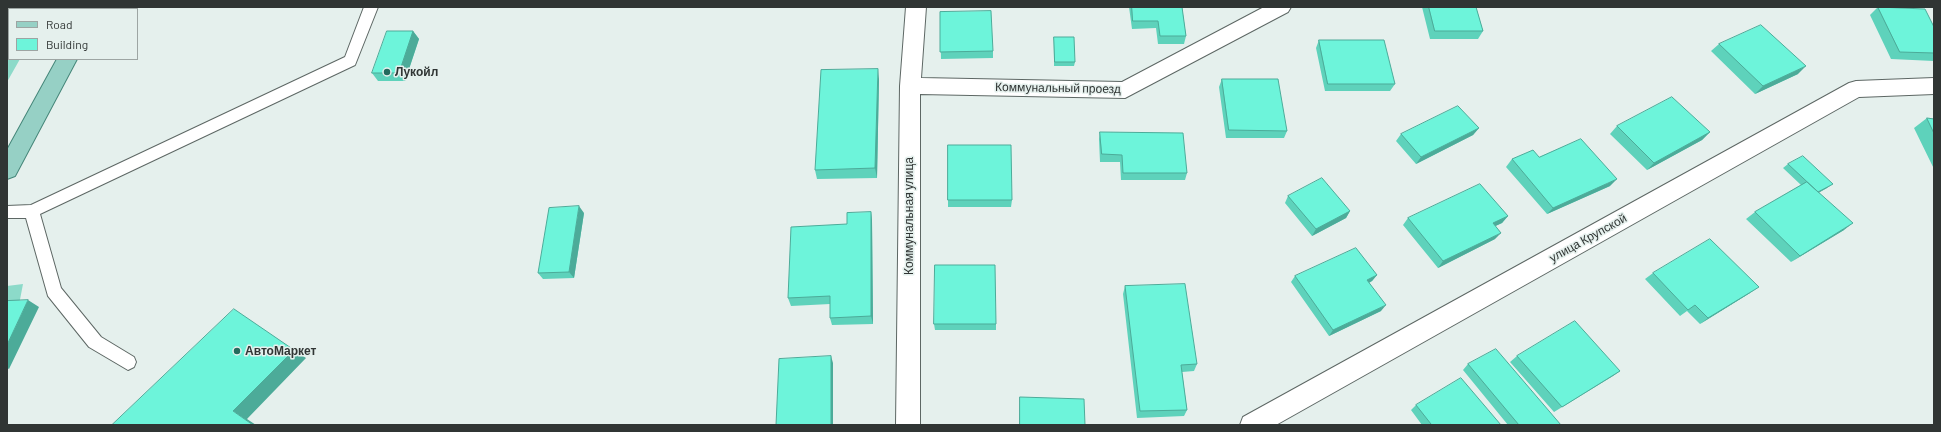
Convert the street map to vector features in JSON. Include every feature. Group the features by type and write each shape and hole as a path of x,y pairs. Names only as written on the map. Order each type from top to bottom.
{"main road":[{"path":"7,170 65,60"}],"street":[{"name":"Коммунальная улица","path":"908,425 910,86 916,7"},
{"name":"Коммунальный проезд","path":"910,86 1125,90 1281,7"},
{"name":"улица Крупской","path":"1252,425 1856,89 1934,86"}],"lane":[{"path":"7,212 32,211 350,61 371,7"},
{"path":"32,211 54,291 95,342 128,362"}],"green space":[{"path":"7,7 50,7 8,8 8,60 19,60 7,82"},
{"path":"23,284 7,367 7,286"}],"building":[{"path":"1132,7 1182,7 1186,36 1160,36 1158,21 1133,21"},
{"path":"1429,7 1476,7 1483,31 1435,31"},
{"path":"1878,7 1925,9 1934,27 1934,53 1900,52"},
{"path":"991,11 993,51 940,52 940,12"},
{"path":"1761,25 1806,66 1763,86 1719,44"},
{"path":"387,31 413,31 399,73 372,73"},
{"path":"1054,37 1074,37 1075,62 1055,62"},
{"path":"1319,40 1384,40 1395,84 1328,84"},
{"path":"878,69 875,168 815,170 821,70"},
{"path":"1222,79 1278,79 1287,131 1229,130"},
{"path":"1672,97 1710,132 1654,163 1617,126"},
{"path":"1458,106 1479,128 1421,157 1401,134"},
{"path":"1927,118 1934,119 1934,133"},
{"path":"1100,132 1183,133 1187,173 1123,173 1122,155 1102,154"},
{"path":"1581,139 1617,179 1553,208 1512,159 1533,150 1539,157"},
{"path":"948,145 1011,145 1012,200 948,200"},
{"path":"1803,156 1833,184 1818,192 1788,164"},
{"path":"1322,178 1350,211 1316,229 1288,196"},
{"path":"1807,182 1853,223 1800,256 1755,212"},
{"path":"1480,184 1508,216 1493,223 1501,233 1443,261 1408,218"},
{"path":"579,206 569,272 538,273 549,208"},
{"path":"871,212 871,316 830,318 830,296 788,298 791,227 847,224 847,213"},
{"path":"1710,239 1759,287 1708,318 1695,305 1688,310 1653,273"},
{"path":"1356,248 1377,275 1367,280 1386,305 1333,330 1295,276"},
{"path":"935,265 995,265 996,324 934,324"},
{"path":"1185,284 1197,364 1181,365 1187,410 1140,411 1125,286"},
{"path":"28,300 7,345 7,301"},
{"path":"234,309 294,350 233,411 253,425 112,425"},
{"path":"1575,321 1620,371 1562,407 1517,356"},
{"path":"1496,349 1561,425 1519,425 1468,364"},
{"path":"831,356 831,425 776,425 779,359"},
{"path":"1461,378 1501,425 1428,425 1431,424 1416,405"},
{"path":"1020,397 1084,399 1085,425 1020,425"}],"place":[{"name":"Лукойл","path":"387,72"},
{"name":"АвтоМаркет","path":"237,351"}]}
